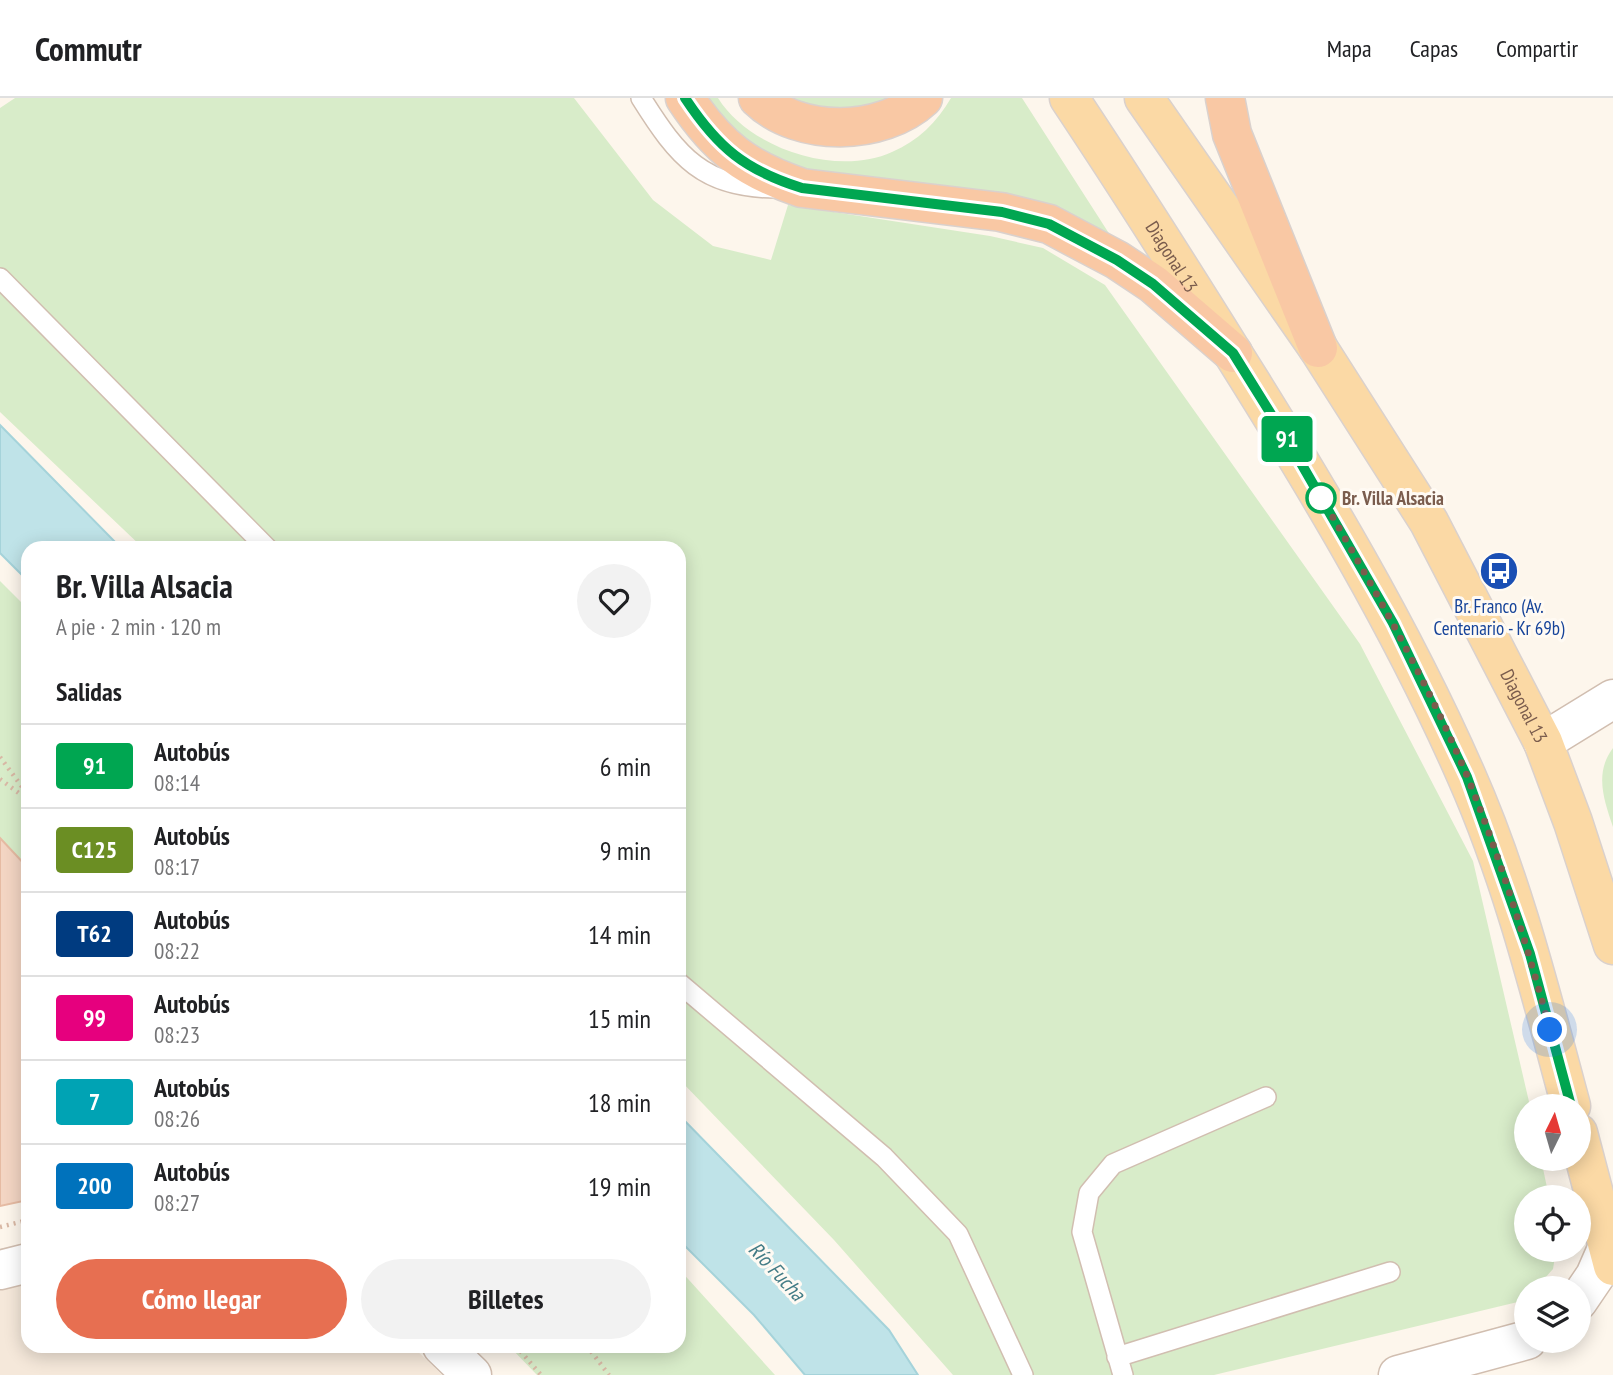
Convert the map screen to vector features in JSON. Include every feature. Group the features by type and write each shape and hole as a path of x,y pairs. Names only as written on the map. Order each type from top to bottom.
{"highway":[{"path":"685,98 702,124 736,158 771,178 802,188 1002,212 1049,224 1117,260 1153,284 1233,353"},
{"path":"758,98 768,108 807,124 856,127 886,121 911,110 923,98"},
{"path":"1225,98 1232,134 1318,348"}],"main road":[{"name":"Diagonal 13","path":"1069,98 1143,210 1294,451 1393,623 1467,777 1530,954 1568,1094"},
{"name":"Diagonal 13","path":"1144,98 1318,348 1429,522 1543,743 1573,821 1613,945"},
{"path":"1588,1171 1611,1255"}],"street":[{"path":"1543,743 1613,699"},
{"path":"1591,1282 1611,1255"},
{"path":"0,1270 21,1265"},
{"path":"1398,1375 1514,1344"},
{"path":"449,1353 472,1375"}],"lane":[{"path":"641,98 665,136 688,159 717,179 748,188 802,188"},
{"path":"0,278 260,541"},
{"path":"686,989 884,1157 958,1234 1023,1375"},
{"path":"1266,1097 1113,1164 1089,1193 1082,1232 1120,1366 1390,1272"}],"path":[{"path":"0,757 21,786"},
{"path":"0,779 21,795"},
{"path":"0,1227 21,1222"},
{"path":"522,1353 541,1375"},
{"path":"592,1353 609,1375"}],"shaded area":[{"path":"21,1282 21,1353 419,1353 442,1375 0,1375 0,1287"}],"green space":[{"path":"15,98 574,98 653,200 713,246 771,260 788,205 990,236 1043,248 1105,285 1360,644 1473,861 1527,1094 1514,1094 1514,1171 1544,1171 1546,1185 1514,1185 1514,1262 1554,1262 1553,1269 1547,1276 1514,1276 1514,1303 1214,1375 953,1375 834,1240 686,1086 686,541 136,541 0,412 0,108"},
{"path":"702,98 718,98 732,116 773,144 796,154 846,161 870,159 892,152 910,142 933,123 951,98 1022,98 1110,235 957,190 803,169 770,158 739,137"},
{"path":"787,98 892,98 840,114"},
{"path":"0,581 21,602 21,860 0,838"},
{"path":"1613,748 1613,827 1604,797 1602,777 1607,757"},
{"path":"686,1277 775,1375 537,1375 516,1353 686,1353"}],"water":[{"path":"0,425 114,541 21,541 21,574 0,553"},
{"name":"Río Fucha","path":"686,1122 889,1330 918,1375 805,1375 754,1315 686,1247"}],"building":[{"path":"0,838 21,860 21,1202 0,1206"}],"bus line":[{"name":"91","path":"685,98 702,124 736,158 771,178 802,188 1002,212 1049,224 1117,260 1153,284 1233,353 1294,451 1393,623 1467,777 1530,954 1568,1094"}],"place":[{"name":"Br. Villa Alsacia","path":"1321,498"},
{"name":"Br. Franco (Av. Centenario - Kr 69b)","path":"1499,571"}],"route":[{"path":"1321,498 1318,491 1393,623 1467,777 1530,954 1550,1030"}]}
